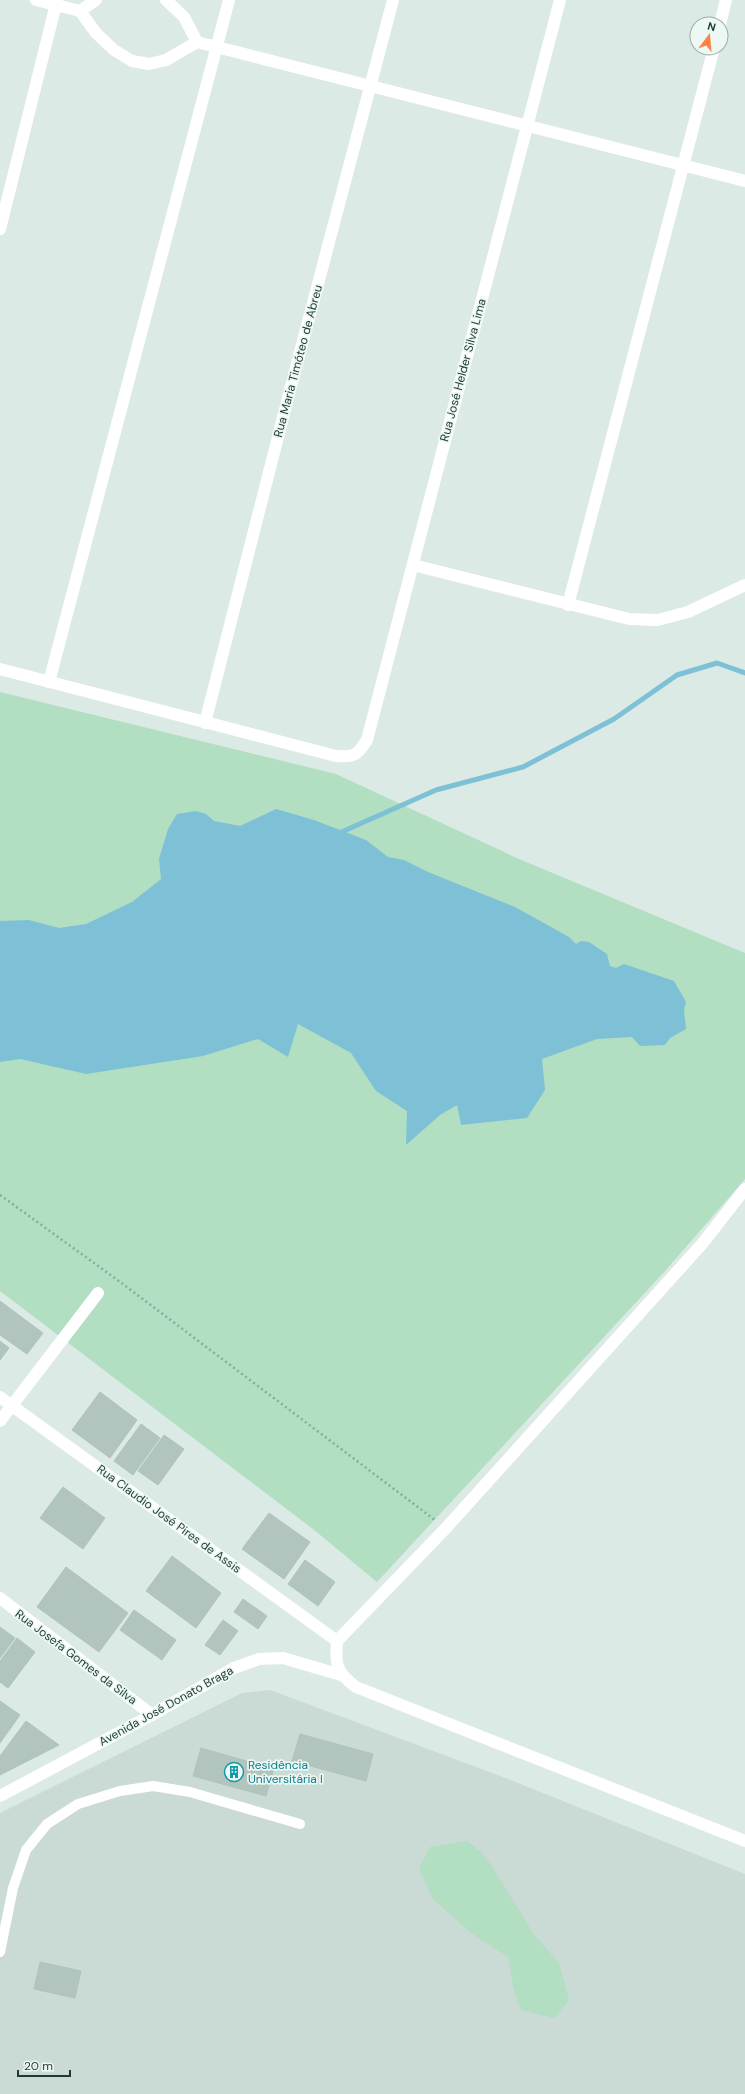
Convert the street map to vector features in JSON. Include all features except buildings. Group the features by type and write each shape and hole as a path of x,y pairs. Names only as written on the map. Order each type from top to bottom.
{"street":[{"path":"36,0 56,3 80,11 96,33 114,50 132,61 149,64 166,60 197,42 745,181"},
{"path":"80,11 96,0"},
{"path":"166,0 184,17 197,42"},
{"path":"49,682 229,0"},
{"name":"Rua Maria Timóteo de Abreu","path":"205,723 290,390 393,0"},
{"name":"Rua José Helder Silva Lima","path":"205,723 336,756 350,757 359,752 367,740 560,0"},
{"path":"722,16 726,0"},
{"path":"0,229 56,3"},
{"path":"568,605 712,56"},
{"path":"413,565 568,605 629,619 658,620 688,612 745,584"},
{"path":"0,669 205,723"},
{"path":"745,1189 702,1244 446,1528 337,1641 336,1659 341,1675 356,1687 745,1841"},
{"path":"0,1421 98,1294"},
{"name":"Rua Claudio José Pires de Assis","path":"0,1397 337,1641"},
{"name":"Rua Josefa Gomes da Silva","path":"0,1598 152,1715"},
{"name":"Avenida José Donato Braga","path":"0,1796 152,1715 234,1668 259,1659 283,1658 341,1675"}],"lane":[{"path":"0,1952 13,1888 26,1850 47,1824 78,1804 120,1791 153,1786 190,1792 300,1824"}],"path":[{"path":"0,1195 123,1284 446,1528"}],"shaded area":[{"path":"270,1690 503,1777 745,1874 745,2094 0,2094 0,1813 242,1693"}],"green space":[{"path":"0,692 336,774 519,859 745,953 745,1179 666,1270 377,1582 313,1529 0,1291"},
{"path":"467,1841 481,1852 492,1866 533,1933 559,1963 569,2000 554,2018 521,2010 513,1987 508,1957 471,1933 433,1899 419,1868 430,1847"}],"water":[{"path":"276,809 314,820 366,840 388,857 404,860 428,872 515,907 569,937 576,944 581,941 589,942 607,954 610,966 616,968 624,964 674,981 686,1002 684,1010 686,1029 670,1038 665,1045 640,1046 632,1037 597,1039 542,1059 545,1090 527,1118 461,1125 457,1105 440,1115 406,1145 407,1111 376,1091 351,1053 298,1024 288,1057 258,1039 203,1056 86,1074 20,1059 0,1062 0,921 29,920 59,928 86,924 132,902 161,879 159,859 168,829 177,814 196,811 206,814 214,821 240,826"}],"waterway":[{"path":"337,834 436,790 523,767 614,719 677,675 717,663 745,673"}],"place":[{"name":"Residência Universitária I","path":"234,1772"}]}
